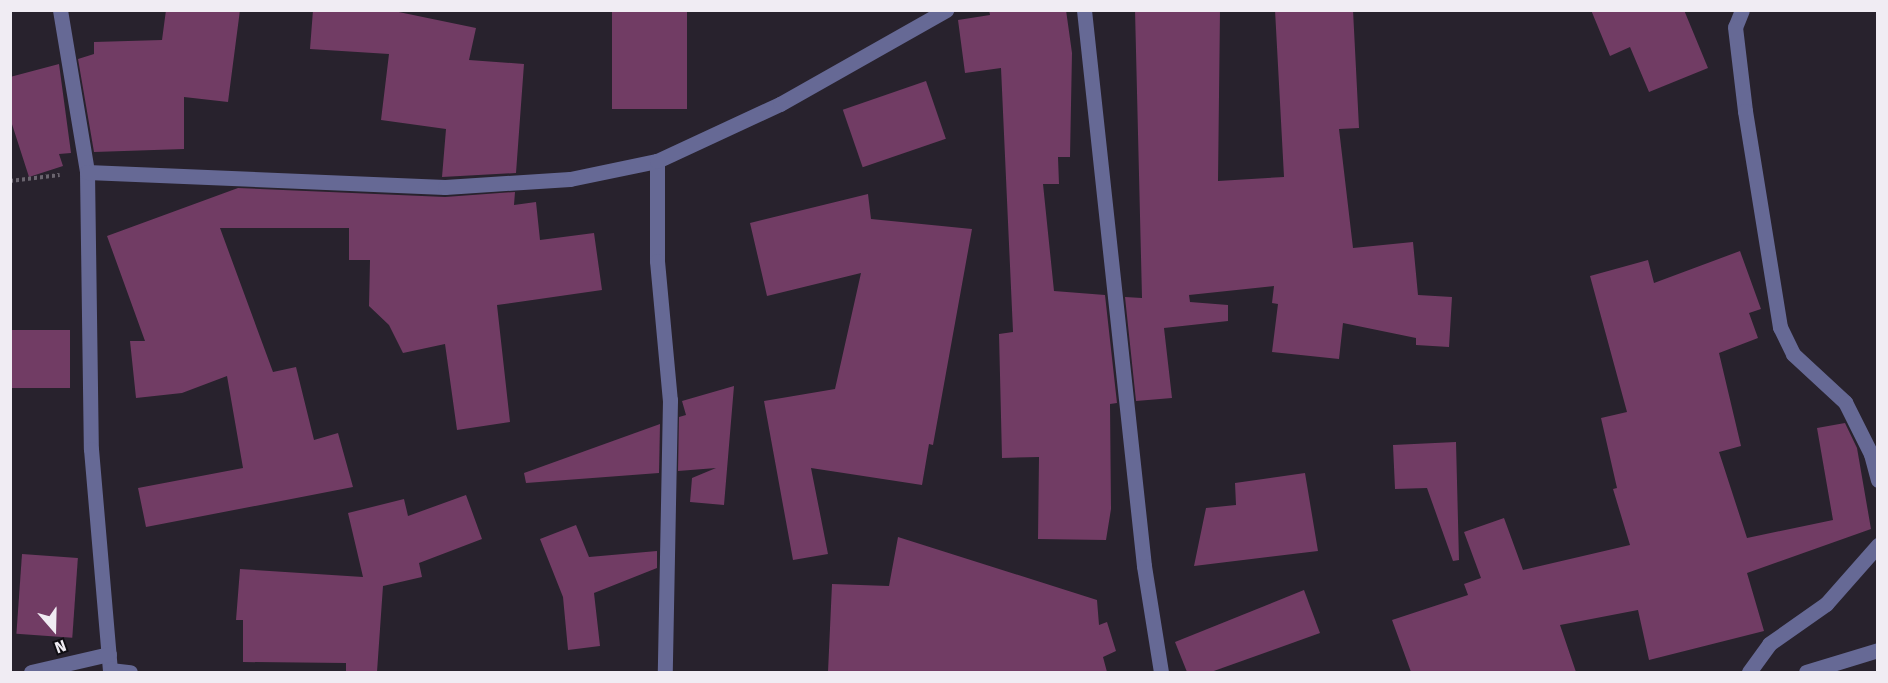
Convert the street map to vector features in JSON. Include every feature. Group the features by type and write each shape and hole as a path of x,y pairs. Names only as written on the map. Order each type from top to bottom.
{"street":[{"path":"60,10 87,172 91,449 110,671 130,672"},
{"path":"87,172 445,187 570,179 657,161 780,104 946,10"},
{"path":"1084,10 1140,531 1161,672"},
{"path":"1742,10 1735,27 1745,111 1780,327 1793,354 1845,402 1871,454 1878,480"},
{"path":"657,161 657,261 670,400 665,672"},
{"path":"1749,672 1769,644 1826,604 1878,545"},
{"path":"1806,672 1878,651"},
{"path":"31,672 109,654"}],"path":[{"path":"10,181 87,172"}],"building":[{"path":"166,10 240,10 228,102 184,97 184,149 94,152 78,59 94,54 94,42 162,40"},
{"path":"313,10 389,10 476,28 469,60 524,64 516,173 442,177 446,129 381,120 389,54 310,49"},
{"path":"612,10 687,10 687,109 612,109"},
{"path":"989,10 1066,10 1072,53 1070,157 1058,157 1059,184 1043,184 1054,291 1105,295 1117,403 1110,404 1111,509 1106,540 1038,539 1039,457 1002,458 999,334 1013,332 1001,68 965,73 958,20 990,15"},
{"path":"1135,10 1220,10 1218,181 1284,177 1275,10 1353,10 1359,128 1339,129 1353,248 1413,242 1418,295 1452,297 1449,347 1416,345 1416,338 1343,323 1339,359 1272,352 1278,304 1272,303 1274,286 1189,295 1190,302 1228,305 1228,321 1164,328 1172,398 1136,401 1125,297 1142,298"},
{"path":"1591,10 1684,10 1708,68 1649,92 1630,47 1610,56"},
{"path":"59,64 71,153 59,154 63,166 29,177 10,118 10,77"},
{"path":"926,81 946,139 863,167 843,110"},
{"path":"238,188 445,197 515,192 514,205 536,202 540,240 594,233 602,290 497,305 510,422 457,430 445,344 403,353 389,325 369,306 370,260 349,260 349,228 220,228 273,372 296,367 314,440 338,433 353,487 146,527 138,488 243,468 227,376 182,393 136,398 130,341 145,341 107,236"},
{"path":"868,194 871,219 972,229 933,445 929,444 922,485 811,468 828,554 793,560 764,401 835,389 861,273 767,296 750,223"},
{"path":"1740,251 1761,309 1749,313 1758,338 1719,353 1741,446 1719,452 1747,538 1833,520 1817,428 1845,423 1857,448 1871,529 1747,573 1764,631 1649,660 1638,610 1560,625 1576,672 1411,672 1392,620 1468,595 1464,584 1481,578 1464,532 1504,518 1523,570 1630,545 1613,489 1617,488 1601,418 1627,412 1590,276 1648,260 1654,283"},
{"path":"10,330 70,330 70,388 10,388"},
{"path":"734,386 724,505 690,502 692,478 716,468 678,471 679,417 686,415 682,401"},
{"path":"660,424 659,473 526,483 524,473"},
{"path":"1456,442 1459,560 1453,561 1427,488 1395,489 1393,445"},
{"path":"1305,473 1318,551 1194,566 1206,508 1236,505 1235,483"},
{"path":"466,495 482,539 419,563 422,577 383,586 377,672 346,672 346,663 243,662 243,620 236,620 240,569 363,577 348,513 404,499 408,516"},
{"path":"576,525 589,557 657,551 657,568 594,593 600,646 568,650 563,597 540,539"},
{"path":"898,537 1097,600 1099,625 1107,622 1116,651 1103,657 1107,672 828,672 832,584 889,586"},
{"path":"22,554 78,558 72,638 16,634"},
{"path":"1304,590 1320,633 1211,672 1187,672 1175,642"}]}
